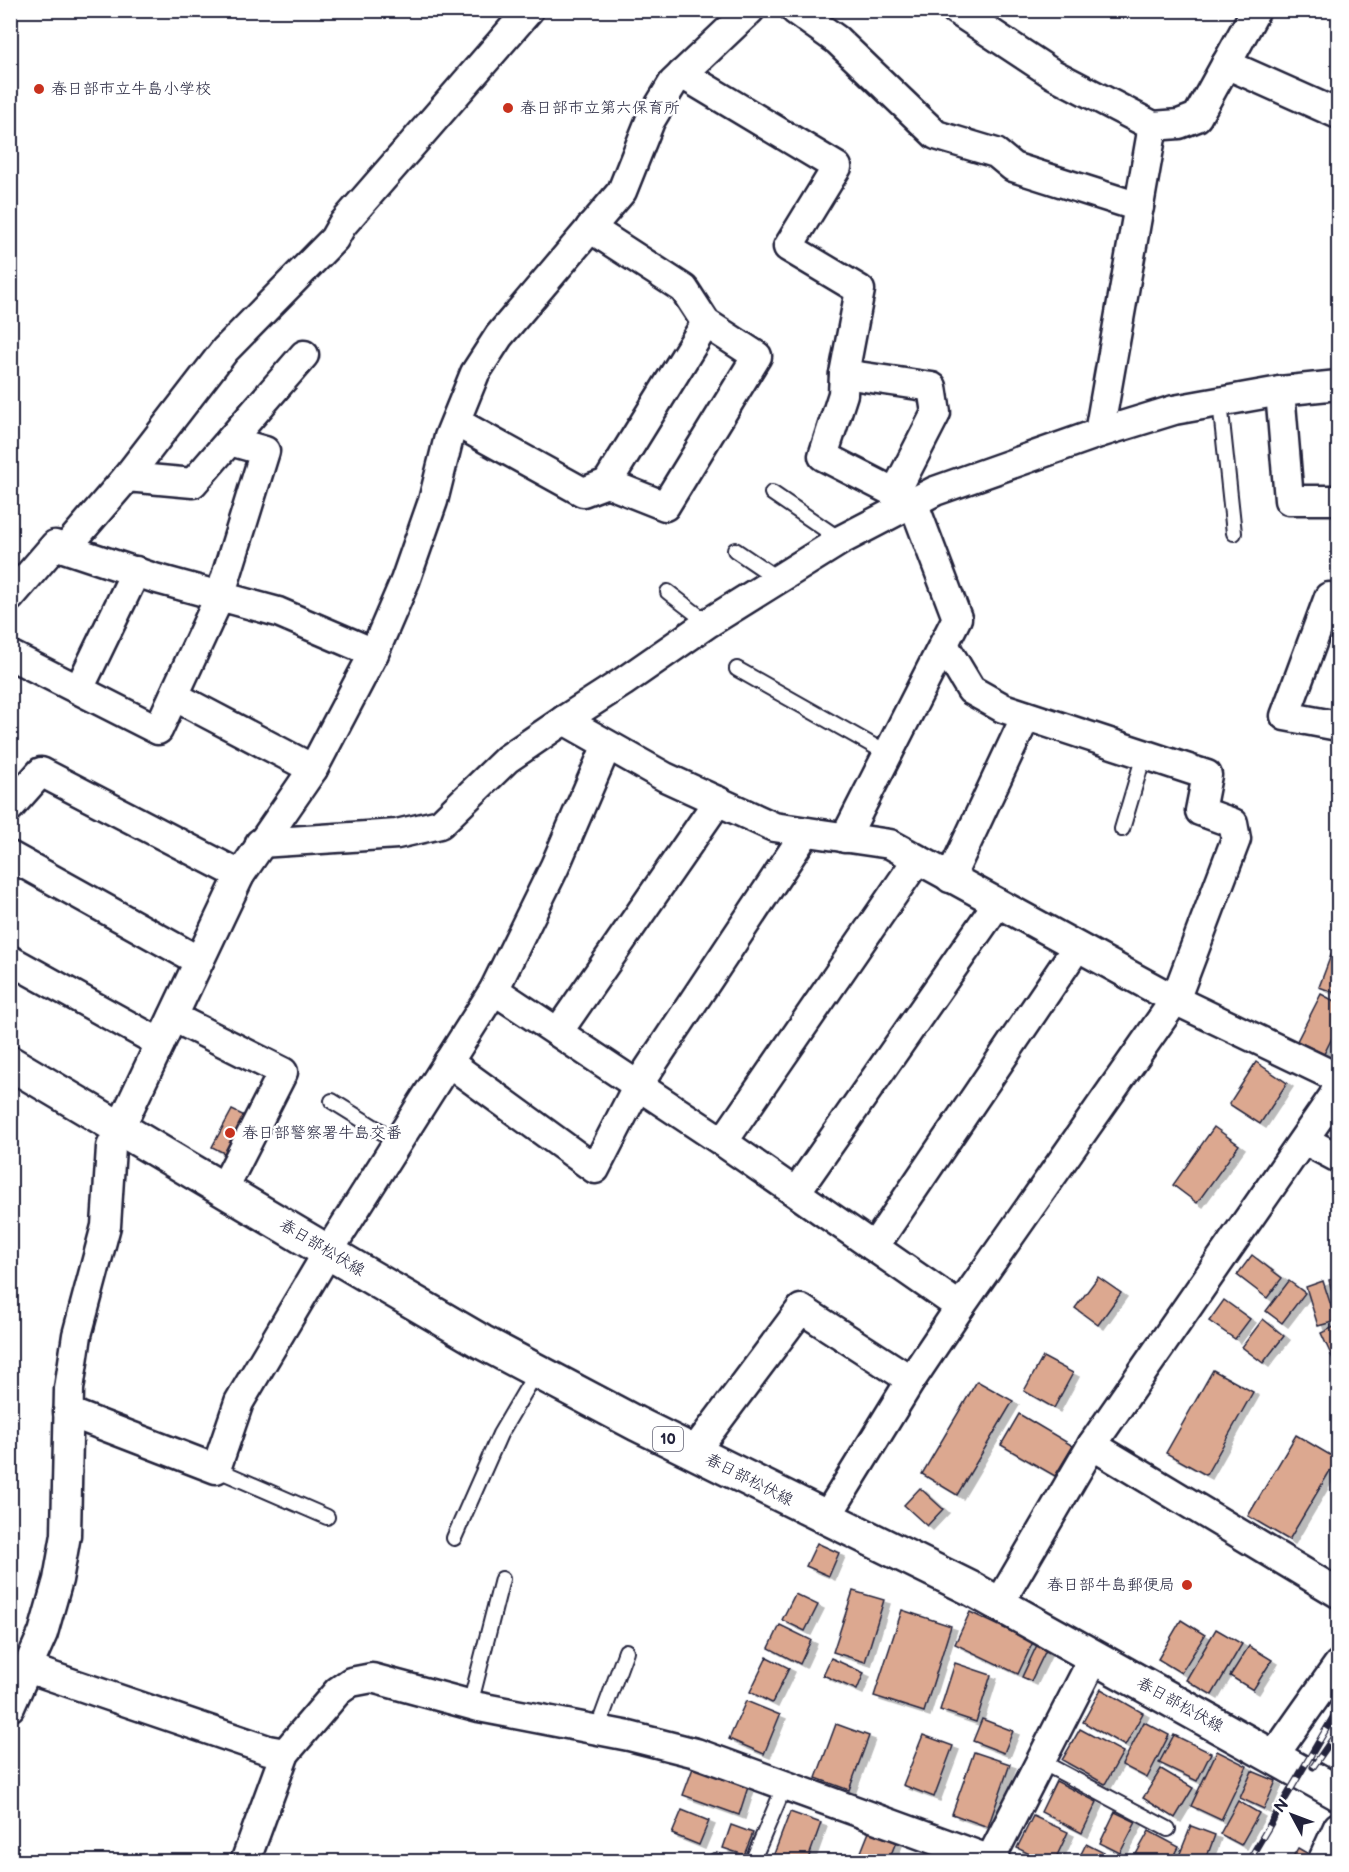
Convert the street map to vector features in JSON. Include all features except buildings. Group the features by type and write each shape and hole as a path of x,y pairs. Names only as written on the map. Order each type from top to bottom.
{"main road":[{"name":"春日部松伏線","path":"10,1063 482,1342 694,1452 999,1604 1338,1791"}],"street":[{"path":"66,548 127,477 225,350 334,239 342,225 529,10"},
{"path":"10,1707 43,1633 58,1580 66,1535 69,1389 77,1335 106,1226 111,1147 240,875 313,769 374,653 405,581 433,501 449,437 475,373 499,336 622,191 650,121 673,83 750,10"},
{"path":"795,10 837,40 936,135 996,153 1013,167 1139,207"},
{"path":"956,10 1053,74 1153,126 1179,124 1197,117 1256,10"},
{"path":"1226,64 1338,114"},
{"path":"682,74 837,166 788,247 860,290 843,374 843,394 823,456 904,497 957,618 845,838"},
{"path":"1099,434 1153,126"},
{"path":"590,228 684,289 706,323 757,356 665,506 607,483"},
{"path":"456,422 582,492 607,483 706,323"},
{"path":"127,477 193,483 304,355"},
{"path":"843,374 932,387 936,413 904,497"},
{"path":"260,843 397,834 440,824 507,759 708,623 842,540 904,497 934,490 1174,410 1280,392 1338,385"},
{"path":"1280,392 1289,500 1338,500"},
{"path":"10,655 158,729 220,596 265,451 230,441"},
{"path":"10,597 55,545 136,572 278,612 374,653"},
{"path":"79,689 136,572"},
{"path":"1338,602 1329,597 1285,716 1338,726"},
{"path":"826,1518 911,1380 960,1307 1175,1000 1236,839 1233,823 1200,811 1207,776 1003,708 971,690 944,645"},
{"path":"174,696 313,769"},
{"path":"950,878 1026,716"},
{"path":"564,720 665,777 774,827 890,844 1175,1000 1338,1078"},
{"path":"68,1412 216,1469 239,1402 328,1252 494,990 555,866 607,745"},
{"path":"10,807 41,772 240,875"},
{"path":"558,1032 718,801"},
{"path":"448,1062 595,1169 638,1085 806,832"},
{"path":"10,856 200,961"},
{"path":"723,1142 917,860"},
{"path":"796,1192 997,904"},
{"path":"874,1247 1077,947"},
{"path":"10,960 160,1043"},
{"path":"494,990 723,1142 960,1307"},
{"path":"173,1017 283,1071 223,1190"},
{"path":"999,1604 1092,1445 1334,1097 1338,1085"},
{"path":"1304,1140 1338,1158"},
{"path":"694,1452 801,1309 911,1380"},
{"path":"1092,1445 1338,1593"},
{"path":"245,1862 285,1753 338,1690 351,1682 372,1678 470,1704 696,1753 991,1861 1094,1657"},
{"path":"1273,1757 1338,1665"},
{"path":"27,1668 268,1750 285,1753"}],"lane":[{"path":"1220,402 1234,533"},
{"path":"772,493 842,540"},
{"path":"735,550 778,579"},
{"path":"668,592 708,623"},
{"path":"737,669 888,754"},
{"path":"1122,829 1144,755"},
{"path":"332,1101 398,1142"},
{"path":"454,1538 500,1434 537,1371"},
{"path":"216,1469 327,1517"},
{"path":"470,1704 502,1579"},
{"path":"597,1730 626,1652"},
{"path":"1040,1761 1168,1829"},
{"path":"752,1862 785,1785"}],"railway":[{"path":"1248,1862 1338,1709"},
{"path":"1313,1767 1338,1731"}],"place":[{"name":"春日部市立牛島小学校","path":"39,89"},
{"name":"春日部市立第六保育所","path":"508,108"},
{"name":"春日部警察署牛島交番","path":"230,1133"},
{"name":"春日部牛島郵便局","path":"1187,1585"}]}
